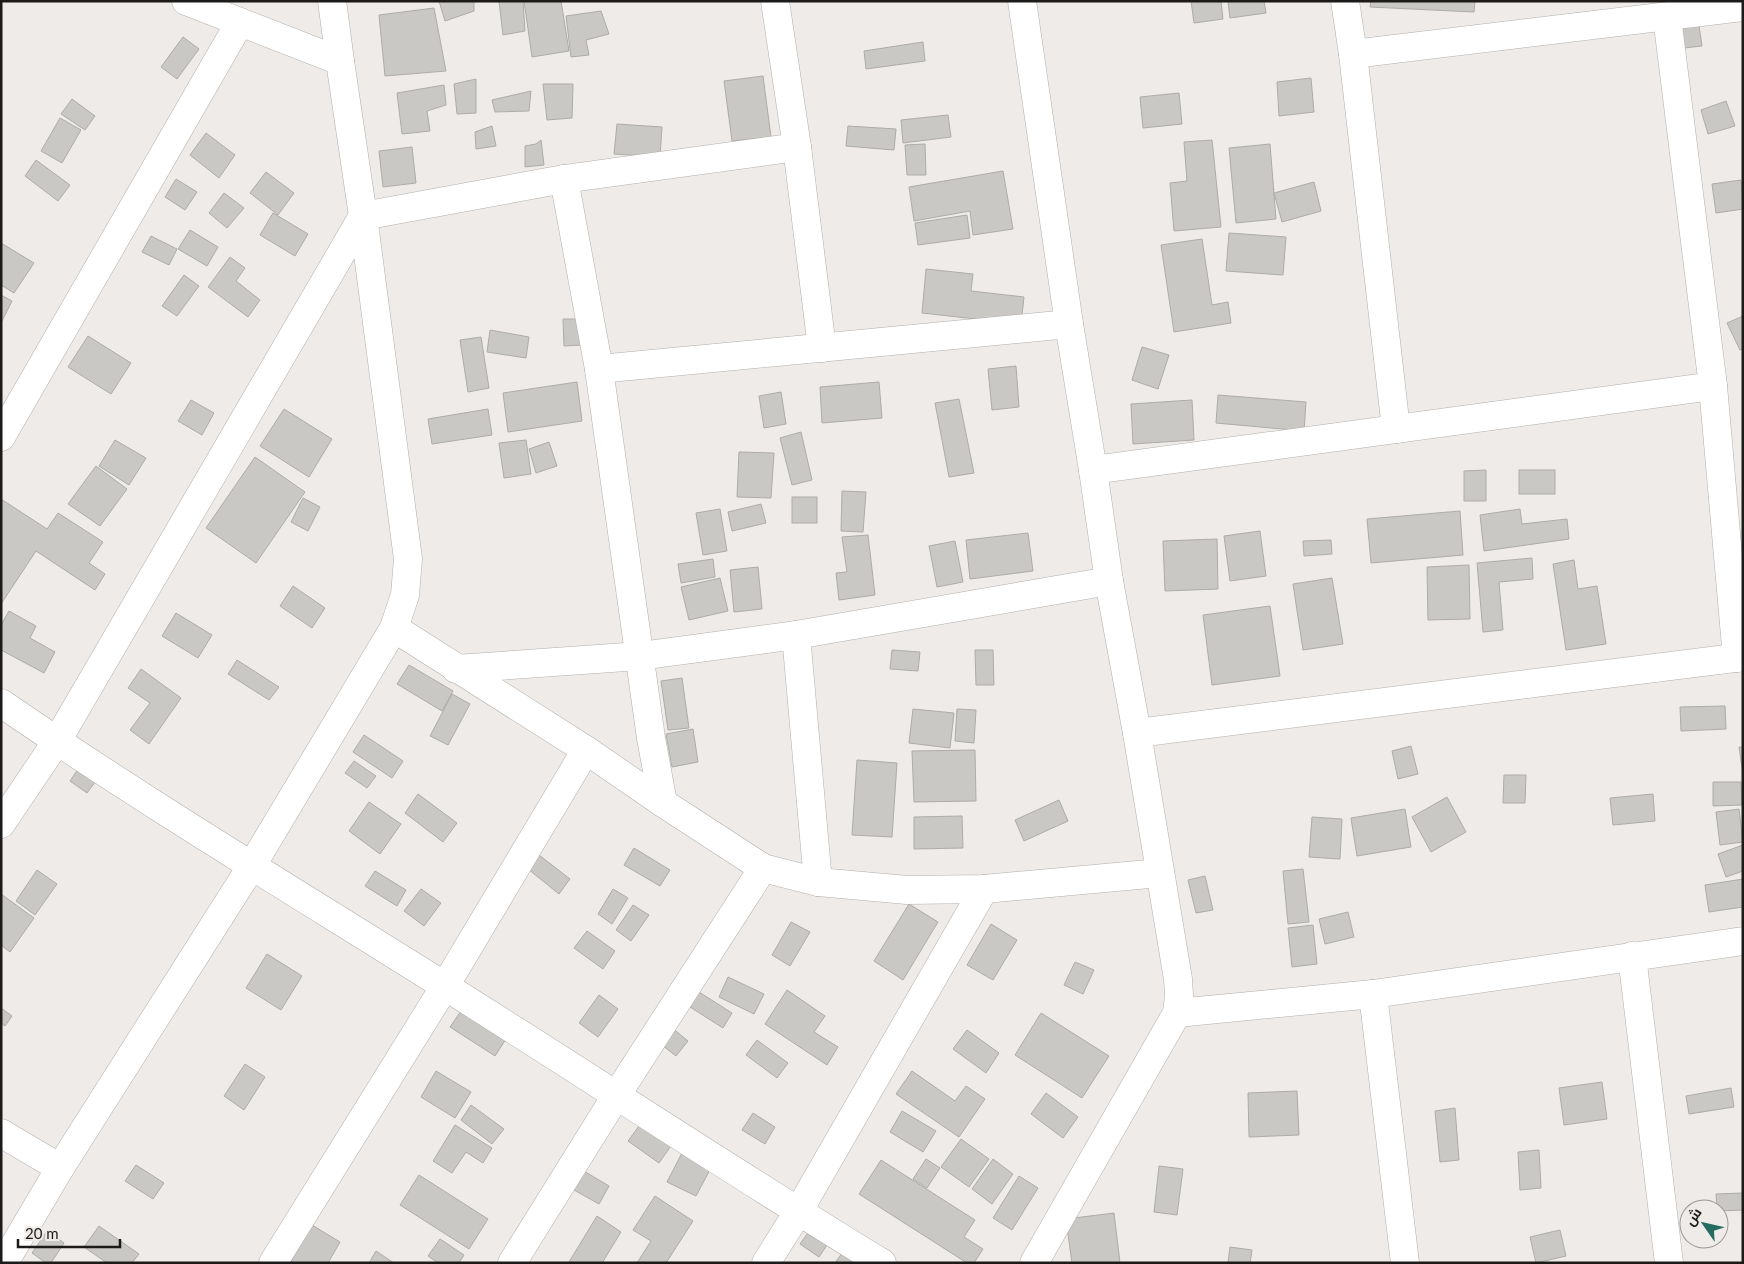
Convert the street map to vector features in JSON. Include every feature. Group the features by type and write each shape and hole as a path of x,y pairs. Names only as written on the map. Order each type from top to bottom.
{"street":[{"path":"186,1 340,61"},
{"path":"4,1263 60,1168 251,867 394,628 405,595 408,559 363,216 332,1"},
{"path":"775,1 797,147 822,348"},
{"path":"1022,1 1108,581 1137,733 1178,979 1179,995 1177,1013 1034,1263"},
{"path":"1345,1 1353,54 1396,429"},
{"path":"1353,54 1667,17 1743,6"},
{"path":"1137,733 1740,657 1713,386 1667,17"},
{"path":"1,437 240,22"},
{"path":"1,824 57,741 363,216 564,179 797,147"},
{"path":"564,179 598,369 651,738 663,803"},
{"path":"598,369 1069,324"},
{"path":"1093,470 1713,386"},
{"path":"456,668 640,656 796,635 1108,581"},
{"path":"394,628 586,750 763,868 818,882 907,890 984,889 1160,873"},
{"path":"796,635 818,882"},
{"path":"1,702 57,741 251,867 445,986 798,1212 882,1263"},
{"path":"273,1263 445,986 586,750"},
{"path":"512,1263 616,1096 763,868"},
{"path":"766,1263 798,1212 984,889"},
{"path":"1177,1013 1373,994 1743,941"},
{"path":"1632,956 1669,1263"},
{"path":"1373,994 1405,1263"},
{"path":"1,1133 60,1168"}],"building":[{"path":"439,1 474,1 474,11 445,21"},
{"path":"499,1 523,1 525,31 503,35"},
{"path":"524,1 561,1 569,51 532,57"},
{"path":"1191,1 1221,1 1223,19 1194,23"},
{"path":"1228,1 1264,1 1266,13 1230,18"},
{"path":"1371,1 1475,1 1474,12 1370,7"},
{"path":"434,8 446,71 385,76 379,15"},
{"path":"601,11 609,34 586,40 589,55 571,57 566,16"},
{"path":"1698,19 1702,46 1675,49 1672,21"},
{"path":"183,37 199,49 177,79 161,67"},
{"path":"923,42 925,61 866,69 864,51"},
{"path":"763,76 771,137 732,141 724,81"},
{"path":"1311,78 1314,112 1279,116 1277,82"},
{"path":"476,79 476,113 457,114 454,84"},
{"path":"543,84 573,84 572,118 547,120"},
{"path":"444,85 446,105 427,111 430,131 402,134 397,93"},
{"path":"531,91 529,111 495,112 492,100"},
{"path":"1179,93 1182,124 1143,128 1140,97"},
{"path":"72,99 95,116 85,130 61,114"},
{"path":"1726,101 1735,126 1708,134 1701,110"},
{"path":"948,115 951,137 903,143 901,120"},
{"path":"60,118 81,130 62,163 41,151"},
{"path":"617,124 662,127 660,157 614,154"},
{"path":"492,126 496,146 476,149 475,132"},
{"path":"848,126 896,129 894,150 846,146"},
{"path":"206,133 235,155 219,178 190,155"},
{"path":"541,140 544,165 525,167 525,146 536,144"},
{"path":"1212,140 1221,227 1174,231 1170,183 1187,181 1184,142"},
{"path":"925,144 926,175 907,175 905,145"},
{"path":"1270,144 1276,219 1236,223 1229,148"},
{"path":"412,147 416,183 383,187 379,151"},
{"path":"36,160 70,185 58,201 25,176"},
{"path":"1003,171 1013,229 973,235 970,211 914,221 909,187"},
{"path":"266,172 294,193 278,215 250,193"},
{"path":"176,179 197,192 185,210 165,197"},
{"path":"1741,180 1743,209 1716,213 1712,184"},
{"path":"1314,182 1321,211 1282,222 1274,193"},
{"path":"224,193 244,208 227,228 209,213"},
{"path":"273,213 308,234 295,256 260,235"},
{"path":"967,215 970,238 918,245 915,223"},
{"path":"190,230 218,247 207,266 178,249"},
{"path":"1229,233 1286,237 1283,275 1226,271"},
{"path":"151,236 177,249 169,265 142,252"},
{"path":"1202,239 1212,305 1228,302 1231,323 1174,332 1161,245"},
{"path":"1,243 34,263 14,293 1,285"},
{"path":"230,257 245,268 236,281 260,300 248,317 208,287"},
{"path":"926,269 973,274 971,291 1024,297 1021,324 922,313"},
{"path":"184,275 199,286 177,316 162,306"},
{"path":"1,295 12,301 2,321 1,321"},
{"path":"1743,316 1743,349 1740,350 1727,323"},
{"path":"563,319 583,319 584,345 564,346"},
{"path":"490,330 529,337 526,358 487,352"},
{"path":"88,336 131,363 111,394 68,367"},
{"path":"481,337 489,388 468,392 460,340"},
{"path":"1142,347 1169,355 1158,389 1132,380"},
{"path":"1016,366 1019,407 992,410 988,369"},
{"path":"577,382 582,421 508,432 503,393"},
{"path":"879,382 882,418 822,423 820,387"},
{"path":"781,392 786,424 764,428 759,396"},
{"path":"1218,395 1306,402 1304,431 1216,423"},
{"path":"959,399 974,473 949,477 935,403"},
{"path":"191,400 214,413 202,435 178,421"},
{"path":"1192,400 1194,440 1133,444 1131,404"},
{"path":"284,409 332,439 309,477 260,446"},
{"path":"488,409 492,435 432,444 428,419"},
{"path":"801,432 812,480 792,485 780,438"},
{"path":"115,440 146,458 129,485 99,466"},
{"path":"526,440 531,474 504,478 499,443"},
{"path":"549,442 557,466 536,473 529,449"},
{"path":"739,452 774,453 771,498 737,497"},
{"path":"255,457 305,492 256,563 206,528"},
{"path":"96,466 127,489 100,526 68,504"},
{"path":"1486,470 1486,501 1464,501 1464,471"},
{"path":"1519,470 1555,470 1555,494 1519,494"},
{"path":"842,491 866,492 863,532 841,531"},
{"path":"792,497 817,497 817,523 792,523"},
{"path":"303,498 320,507 308,531 291,522"},
{"path":"1,499 47,529 58,513 103,542 89,563 105,574 95,590 36,551 1,604"},
{"path":"761,504 766,523 732,531 728,512"},
{"path":"720,509 727,551 703,555 696,513"},
{"path":"1520,509 1522,524 1567,519 1569,539 1484,551 1480,515"},
{"path":"1460,511 1463,555 1371,563 1367,519"},
{"path":"1260,531 1266,576 1230,581 1224,536"},
{"path":"1028,533 1033,571 970,579 966,540"},
{"path":"868,535 875,595 839,600 836,573 847,572 842,537"},
{"path":"1217,539 1218,589 1165,591 1163,541"},
{"path":"1331,540 1332,554 1304,556 1303,541"},
{"path":"955,541 963,582 937,587 929,546"},
{"path":"1532,558 1533,579 1499,582 1503,630 1483,632 1477,563"},
{"path":"713,559 715,577 681,583 678,564"},
{"path":"1574,560 1578,589 1597,586 1606,644 1566,650 1553,564"},
{"path":"1469,565 1470,619 1428,620 1427,567"},
{"path":"758,567 762,609 734,612 730,570"},
{"path":"720,578 728,611 689,620 681,587"},
{"path":"1332,578 1343,644 1303,650 1293,584"},
{"path":"293,586 325,608 312,628 280,606"},
{"path":"1270,606 1280,676 1212,685 1203,615"},
{"path":"9,611 36,626 30,638 55,652 44,673 1,650 1,625"},
{"path":"176,613 212,635 198,658 162,636"},
{"path":"892,650 920,652 918,671 890,669"},
{"path":"975,650 993,650 994,685 976,685"},
{"path":"237,660 279,687 269,700 228,674"},
{"path":"409,665 453,691 442,711 397,684"},
{"path":"141,669 181,698 149,744 130,730 150,703 128,688"},
{"path":"682,678 689,728 668,730 661,681"},
{"path":"452,694 470,704 448,745 430,736"},
{"path":"1725,706 1726,729 1681,731 1680,707"},
{"path":"913,709 954,713 950,748 909,743"},
{"path":"957,709 976,710 974,743 955,741"},
{"path":"693,729 698,762 672,767 666,734"},
{"path":"364,735 403,761 392,778 353,752"},
{"path":"1411,746 1418,774 1398,779 1392,751"},
{"path":"1739,747 1743,747 1743,774"},
{"path":"975,750 976,801 914,802 912,751"},
{"path":"89,753 107,766 87,793 70,781"},
{"path":"857,760 897,763 892,837 852,835"},
{"path":"354,761 376,776 367,788 345,773"},
{"path":"1504,775 1526,775 1525,803 1503,803"},
{"path":"1713,782 1741,782 1742,805 1713,806"},
{"path":"418,794 457,823 443,842 405,813"},
{"path":"1653,794 1655,821 1613,825 1610,798"},
{"path":"1447,797 1466,832 1431,852 1412,817"},
{"path":"1059,800 1068,821 1024,841 1015,820"},
{"path":"369,802 401,824 380,854 349,831"},
{"path":"1405,809 1411,847 1357,856 1351,818"},
{"path":"1739,809 1743,842 1720,845 1716,812"},
{"path":"962,816 963,848 914,849 914,817"},
{"path":"1312,817 1342,819 1340,859 1309,857"},
{"path":"1743,845 1743,871 1726,877 1718,854"},
{"path":"634,848 670,870 660,886 624,865"},
{"path":"539,855 570,879 559,894 528,869"},
{"path":"1303,869 1309,922 1288,924 1283,871"},
{"path":"37,870 57,884 35,915 16,901"},
{"path":"375,871 406,890 397,906 365,886"},
{"path":"1205,876 1213,910 1196,913 1188,880"},
{"path":"1743,879 1743,907 1709,912 1705,885"},
{"path":"421,889 441,903 424,926 404,911"},
{"path":"613,889 628,898 612,924 598,914"},
{"path":"1,894 34,918 10,952 1,945"},
{"path":"909,904 938,922 903,980 874,961"},
{"path":"633,905 649,915 631,941 616,930"},
{"path":"1348,912 1354,937 1325,944 1319,919"},
{"path":"791,922 810,932 790,966 772,955"},
{"path":"991,924 1017,940 993,980 967,965"},
{"path":"1313,925 1317,964 1292,967 1288,928"},
{"path":"587,931 615,951 603,969 574,948"},
{"path":"267,954 302,976 281,1010 246,988"},
{"path":"1075,962 1094,970 1083,994 1064,985"},
{"path":"728,977 764,994 754,1014 719,997"},
{"path":"787,990 825,1016 814,1032 838,1047 827,1065 765,1024"},
{"path":"699,992 732,1013 723,1028 690,1007"},
{"path":"599,995 618,1009 598,1037 579,1023"},
{"path":"1,1008 12,1016 5,1026 1,1023"},
{"path":"461,1011 506,1039 495,1056 450,1027"},
{"path":"1041,1013 1109,1056 1082,1098 1015,1055"},
{"path":"671,1027 688,1041 676,1056 658,1042"},
{"path":"967,1030 999,1053 986,1073 953,1049"},
{"path":"757,1040 788,1063 777,1078 746,1055"},
{"path":"245,1064 265,1077 244,1110 224,1096"},
{"path":"436,1071 471,1092 455,1118 421,1097"},
{"path":"912,1071 955,1101 966,1086 985,1099 959,1137 896,1094"},
{"path":"1602,1082 1607,1119 1564,1125 1559,1088"},
{"path":"1731,1088 1734,1107 1689,1114 1686,1096"},
{"path":"1297,1091 1299,1135 1249,1137 1248,1093"},
{"path":"1046,1093 1078,1117 1063,1138 1031,1114"},
{"path":"471,1105 504,1129 492,1144 461,1120"},
{"path":"1455,1108 1459,1160 1440,1162 1435,1111"},
{"path":"902,1111 936,1131 923,1152 890,1132"},
{"path":"753,1113 775,1127 765,1144 742,1130"},
{"path":"642,1122 673,1143 659,1163 628,1141"},
{"path":"455,1125 492,1148 483,1163 466,1152 452,1173 433,1161"},
{"path":"961,1139 989,1159 969,1187 941,1167"},
{"path":"1539,1150 1541,1188 1520,1190 1518,1152"},
{"path":"683,1151 712,1166 696,1196 667,1182"},
{"path":"926,1159 940,1168 927,1188 913,1179"},
{"path":"993,1159 1013,1174 992,1204 972,1189"},
{"path":"881,1160 975,1220 964,1237 983,1249 974,1263 967,1263 859,1194"},
{"path":"136,1165 164,1183 153,1199 125,1181"},
{"path":"1159,1166 1183,1169 1177,1215 1154,1212"},
{"path":"577,1167 609,1186 599,1204 567,1186"},
{"path":"419,1175 488,1219 469,1249 400,1205"},
{"path":"1019,1176 1038,1188 1012,1230 993,1218"},
{"path":"1743,1193 1743,1210 1729,1211 1729,1199 1716,1199 1716,1194"},
{"path":"655,1196 693,1221 666,1263 637,1263 651,1241 633,1230"},
{"path":"1114,1213 1120,1263 1072,1263 1066,1219"},
{"path":"597,1216 621,1232 602,1263 569,1262"},
{"path":"312,1225 340,1242 328,1263 294,1263 291,1261"},
{"path":"99,1226 139,1254 132,1263 107,1263 84,1247"},
{"path":"810,1230 829,1242 819,1257 800,1244"},
{"path":"1560,1230 1566,1256 1536,1263 1530,1237"},
{"path":"47,1231 64,1243 51,1263 46,1263 32,1253"},
{"path":"440,1239 464,1255 459,1263 438,1263 428,1256"},
{"path":"1230,1247 1252,1250 1250,1263 1228,1263"},
{"path":"845,1249 864,1263 835,1263"},
{"path":"376,1251 394,1263 369,1263"}]}
